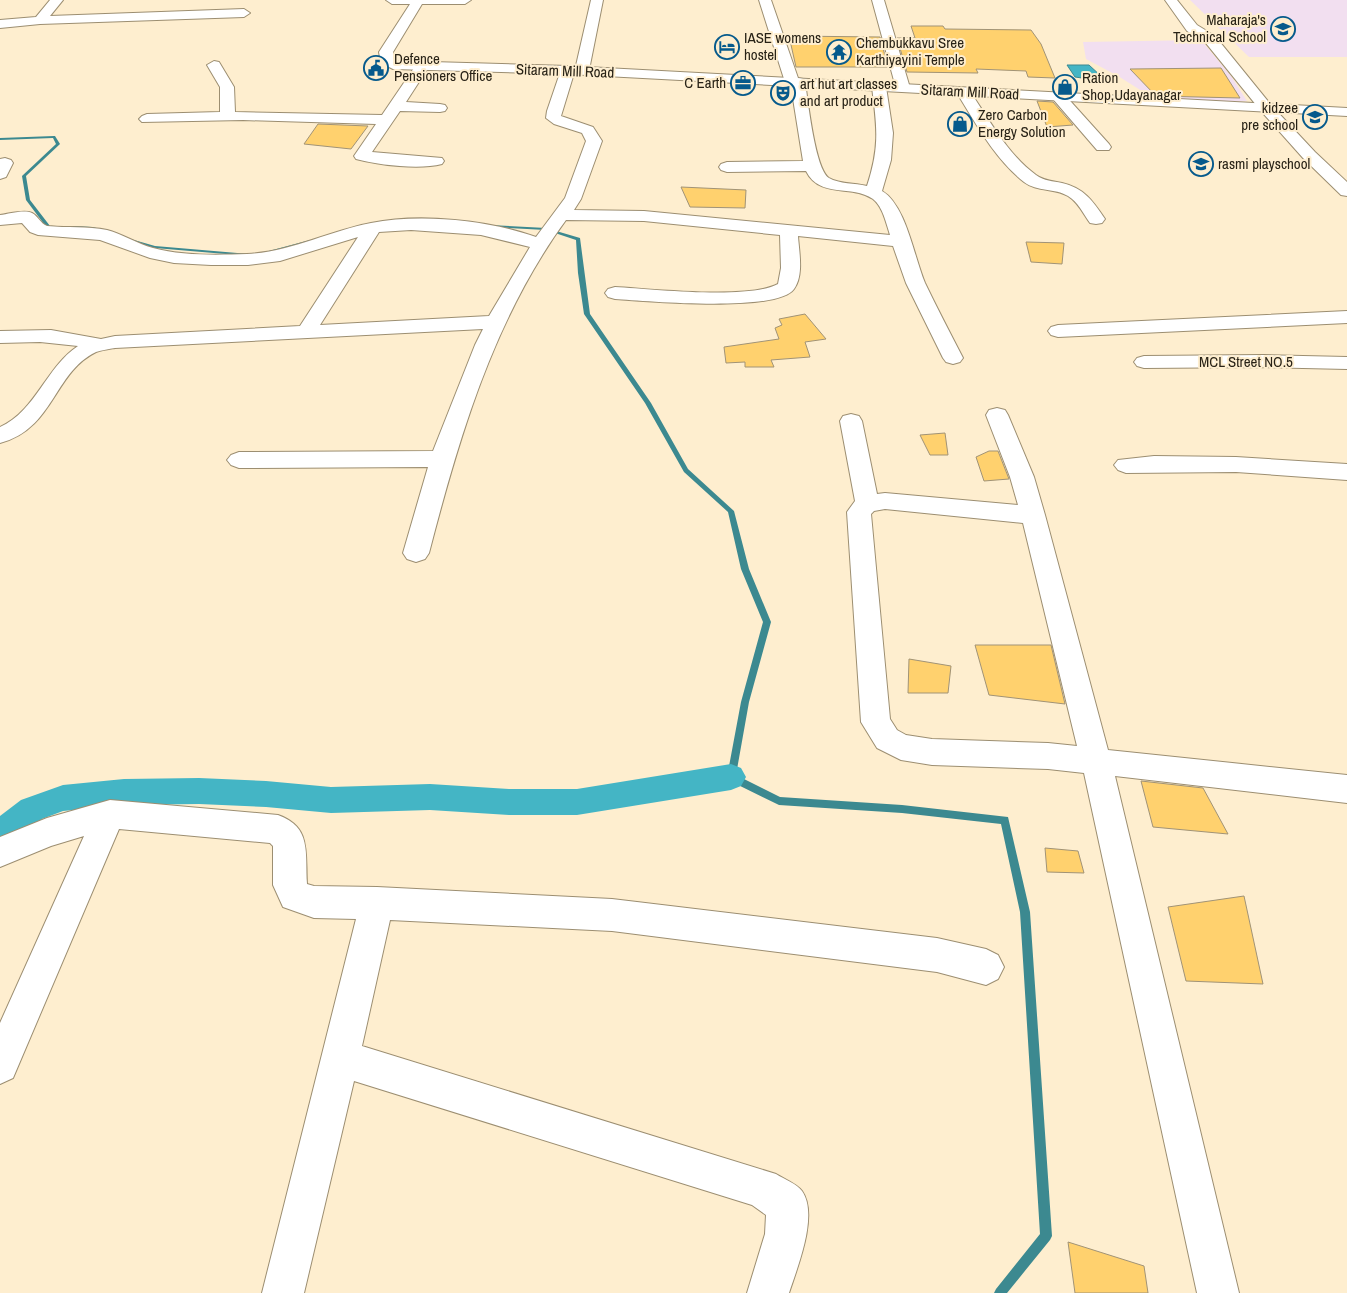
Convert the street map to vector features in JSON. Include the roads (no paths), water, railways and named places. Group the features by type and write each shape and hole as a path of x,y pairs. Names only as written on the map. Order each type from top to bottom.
{"street":[{"path":"40,20 57,0"},
{"path":"392,0 465,0"},
{"path":"416,552 442,459 496,322 550,230 573,199 594,141 592,132 586,128 559,122 554,118 554,111 575,70 597,0"},
{"path":"765,0 795,82 816,174 825,182 873,192 883,199 890,212 911,271 952,358"},
{"path":"878,0 903,88"},
{"path":"1171,0 1192,28 1210,40 1266,108 1309,156 1347,191"},
{"name":"Sitaram Mill Road","path":"417,1 386,52 386,60 392,64 421,68 575,70 964,93 1058,96 1347,112"},
{"path":"0,24 40,20 244,13"},
{"path":"214,65 227,87 228,116"},
{"path":"421,68 362,156 405,161 436,161"},
{"path":"873,192 883,160 884,133 879,87"},
{"path":"964,93 992,137 1028,177 1043,184 1075,192 1083,198 1096,219"},
{"path":"1058,96 1103,147"},
{"path":"394,106 440,108"},
{"path":"147,119 228,116 385,120"},
{"path":"727,166 814,166"},
{"path":"0,220 27,217 36,228 44,232 99,234 152,253 223,260 274,257 373,228 410,224 511,234 644,216 901,241"},
{"path":"306,332 373,228"},
{"path":"615,293 720,298 763,296 779,293 787,287 790,276 788,230"},
{"path":"1058,331 1347,317"},
{"path":"0,436 11,433 31,417 68,363 90,348 115,342 496,322"},
{"path":"0,337 46,334 102,345"},
{"name":"MCL Street NO.5","path":"1144,362 1264,361 1347,363"},
{"path":"997,415 1022,477 1033,515 1096,761 1218,1293"},
{"path":"851,421 867,503"},
{"path":"239,460 442,459"},
{"path":"1126,465 1175,462 1294,467 1347,472"},
{"path":"1033,515 885,501 867,503 858,512 876,722 887,739 901,747 932,752 1048,756 1347,789"},
{"path":"0,1065 110,814"},
{"path":"0,852 47,833 110,814 278,829 289,840 290,885 296,896 314,902 378,903 612,915 936,955 986,967"},
{"path":"283,1293 378,903"},
{"path":"341,1058 762,1188 787,1205 786,1234 768,1293"}],"water":[{"path":"1067,65 1089,65 1102,77 1089,79 1075,77"}],"waterway":[{"path":"0,139 54,137 58,144 24,176 28,200 49,227 57,227"},
{"path":"491,226 546,229 578,239 587,314 648,403 686,470 731,511 745,569 767,622 745,702 731,777 779,801 902,809 1005,820 1025,912 1046,1236 1000,1293"},
{"path":"74,227 93,228 104,231"},
{"path":"122,237 155,247 249,255"},
{"path":"267,252 310,241"},
{"path":"0,834 32,809 63,798 124,792 199,791 266,794 331,800 430,797 509,802 577,802 731,777"}],"place":[{"name":"Maharaja's Technical School","path":"1283,29"},
{"name":"IASE womens hostel","path":"727,47"},
{"name":"Chembukkavu Sree Karthiyayini Temple","path":"839,52"},
{"name":"Defence Pensioners Office","path":"376,68"},
{"name":"C Earth","path":"743,83"},
{"name":"Ration Shop,Udayanagar","path":"1065,87"},
{"name":"art hut art classes and art product","path":"783,93"},
{"name":"kidzee pre school","path":"1315,117"},
{"name":"Zero Carbon Energy Solution","path":"960,124"},
{"name":"rasmi playschool","path":"1201,164"}]}
